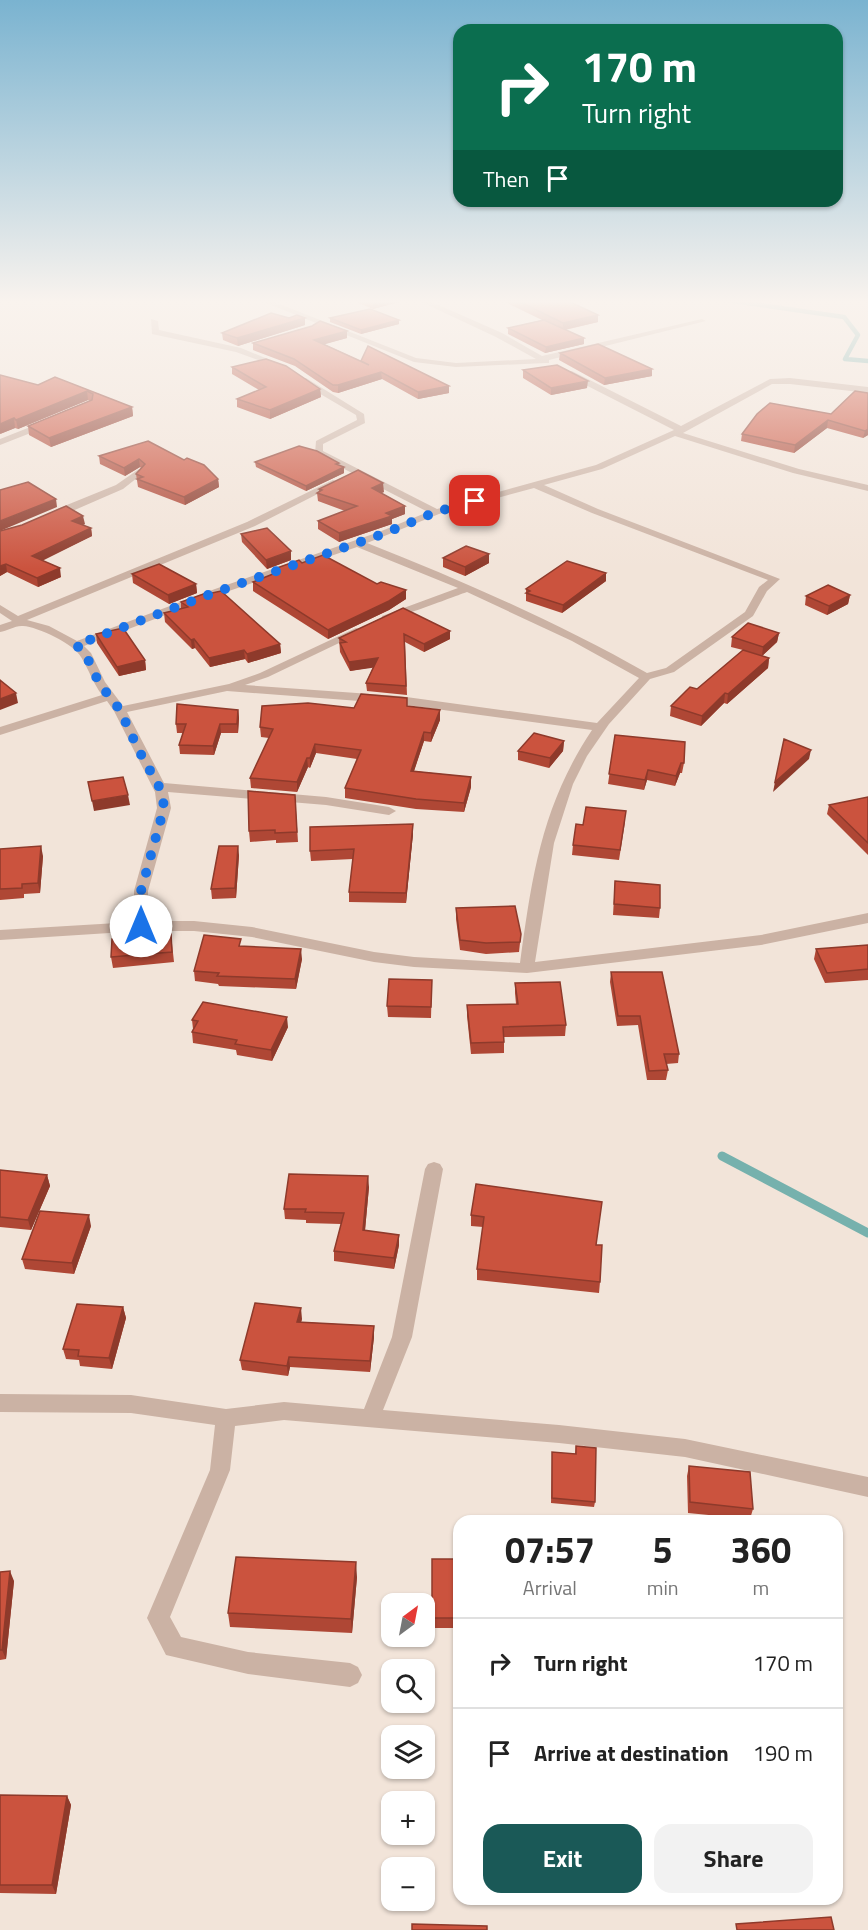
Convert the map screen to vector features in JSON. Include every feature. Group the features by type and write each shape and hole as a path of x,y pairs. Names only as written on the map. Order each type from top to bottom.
{"street":[{"path":"320,389 360,414 362,421 320,443 318,452 436,512"},
{"path":"599,389 678,431 796,471 868,488"},
{"path":"76,645 436,512 599,467 678,431 757,389"},
{"path":"0,442 59,418"},
{"path":"36,523 85,500 116,490 133,479 139,472"},
{"path":"0,629 251,524 359,472"},
{"path":"527,968 544,849 562,791 600,728 646,676 670,670 749,614 763,589 775,579 595,511 533,484"},
{"path":"357,543 468,588 614,658 646,676"},
{"path":"120,710 227,687 264,675 408,608 468,588"},
{"path":"0,608 19,621 45,628 76,645 85,653 99,683 120,710 138,749 160,787 164,808 141,891 141,926"},
{"path":"227,687 399,700 600,728"},
{"path":"0,730 110,696"},
{"path":"160,787 326,801 389,811"},
{"path":"0,935 141,926 194,926 252,932 374,957 414,962 527,968 761,940 868,918"},
{"path":"370,1419 402,1337 434,1169"},
{"path":"0,1404 131,1404 226,1418 284,1411 559,1434 685,1448 868,1487"},
{"path":"226,1418 220,1470 158,1618 174,1647 248,1663 350,1675"}],"building":[{"path":"0,389 86,389 132,407 49,438 28,426 92,400 93,394 87,391 16,420 14,418 0,424"},
{"path":"261,389 320,389 270,410 237,399"},
{"path":"413,389 433,389 418,392"},
{"path":"855,391 868,393 868,429 865,431 828,420 795,445 742,434 757,414 770,403 831,414"},
{"path":"148,441 184,460 187,458 204,465 218,479 184,497 137,479 143,477 136,474 145,464 139,459 124,468 99,456"},
{"path":"299,446 317,451 344,467 306,486 255,462"},
{"path":"358,470 383,483 372,488 405,506 386,513 392,516 339,533 318,521 357,506 317,493 322,490 319,489"},
{"path":"28,482 56,499 0,521 0,490"},
{"path":"66,506 83,516 72,521 91,528 32,556 60,568 37,578 6,564 0,566 0,531 22,525"},
{"path":"267,528 291,551 266,560 241,534"},
{"path":"466,546 489,554 465,567 443,558"},
{"path":"323,555 377,584 381,582 406,590 389,601 328,630 253,582 278,572 274,569 299,560 302,563"},
{"path":"567,561 606,573 563,605 526,593 530,591 526,589"},
{"path":"159,564 196,584 168,595 132,574"},
{"path":"828,585 850,595 829,606 806,596"},
{"path":"221,591 280,644 247,654 244,650 209,658 194,639 191,640 164,613 188,607 181,602 209,592"},
{"path":"403,608 450,631 424,644 404,634 406,686 366,683 378,658 349,662 340,643 346,642 339,638"},
{"path":"748,623 779,633 763,647 732,637"},
{"path":"123,628 145,660 117,667 96,634"},
{"path":"743,650 769,658 728,694 725,693 702,716 671,706 690,687 697,689"},
{"path":"0,680 16,693 0,699"},
{"path":"361,694 407,698 407,706 440,710 431,733 424,732 411,771 471,777 464,803 416,799 345,788 361,750 315,744 297,782 250,778 273,729 260,727 262,706 308,703 354,708"},
{"path":"177,704 238,710 237,724 220,724 213,746 179,745 186,724 176,724"},
{"path":"534,733 564,741 550,758 518,751"},
{"path":"615,735 685,742 684,763 681,763 676,776 648,770 645,780 609,774"},
{"path":"784,739 811,750 775,782"},
{"path":"123,777 128,795 92,801 88,782"},
{"path":"248,791 295,795 297,832 249,831"},
{"path":"868,797 868,843 829,805"},
{"path":"586,807 626,811 620,850 573,845 576,824 583,825"},
{"path":"413,824 406,893 349,892 354,849 310,851 310,827"},
{"path":"41,846 38,883 22,884 22,888 0,889 0,849"},
{"path":"219,846 238,846 235,888 211,889"},
{"path":"615,881 660,885 660,908 614,904"},
{"path":"515,906 521,934 520,942 486,943 460,940 456,908"},
{"path":"171,934 172,952 111,957 112,939"},
{"path":"204,935 241,939 239,946 301,949 295,979 217,976 219,973 194,971"},
{"path":"868,945 868,969 827,973 816,949"},
{"path":"611,972 662,972 679,1054 664,1054 668,1070 649,1071 640,1016 618,1016"},
{"path":"389,979 432,980 431,1007 387,1006"},
{"path":"560,982 566,1025 503,1027 504,1042 471,1043 467,1005 518,1004 515,983"},
{"path":"203,1002 287,1017 271,1050 235,1044 237,1040 192,1032 198,1021 192,1020"},
{"path":"0,1170 47,1175 28,1220 0,1217"},
{"path":"289,1174 368,1176 363,1230 399,1235 394,1258 334,1251 344,1213 284,1209"},
{"path":"476,1184 602,1202 596,1245 602,1245 600,1282 477,1269 484,1217 471,1215"},
{"path":"40,1211 89,1215 72,1263 22,1259"},
{"path":"255,1303 301,1308 297,1322 374,1326 370,1361 289,1357 287,1366 240,1360"},
{"path":"77,1304 123,1307 109,1358 78,1356 79,1350 63,1349"},
{"path":"576,1446 596,1448 595,1502 552,1498 552,1452 576,1454"},
{"path":"689,1466 750,1472 753,1509 690,1502"},
{"path":"236,1557 356,1562 351,1619 228,1613"},
{"path":"432,1559 453,1559 453,1618 435,1618"},
{"path":"10,1571 2,1650 0,1650 0,1572"},
{"path":"0,1795 67,1796 52,1885 0,1885"},
{"path":"831,1917 834,1930 737,1930 736,1924"},
{"path":"412,1924 487,1926 487,1930 412,1930"}],"waterway":[{"path":"722,1156 868,1233"}],"route":[{"path":"141,926 141,891 164,808 162,792 120,710 99,683 85,653 76,645 219,591 383,534 436,512 475,501"}]}
